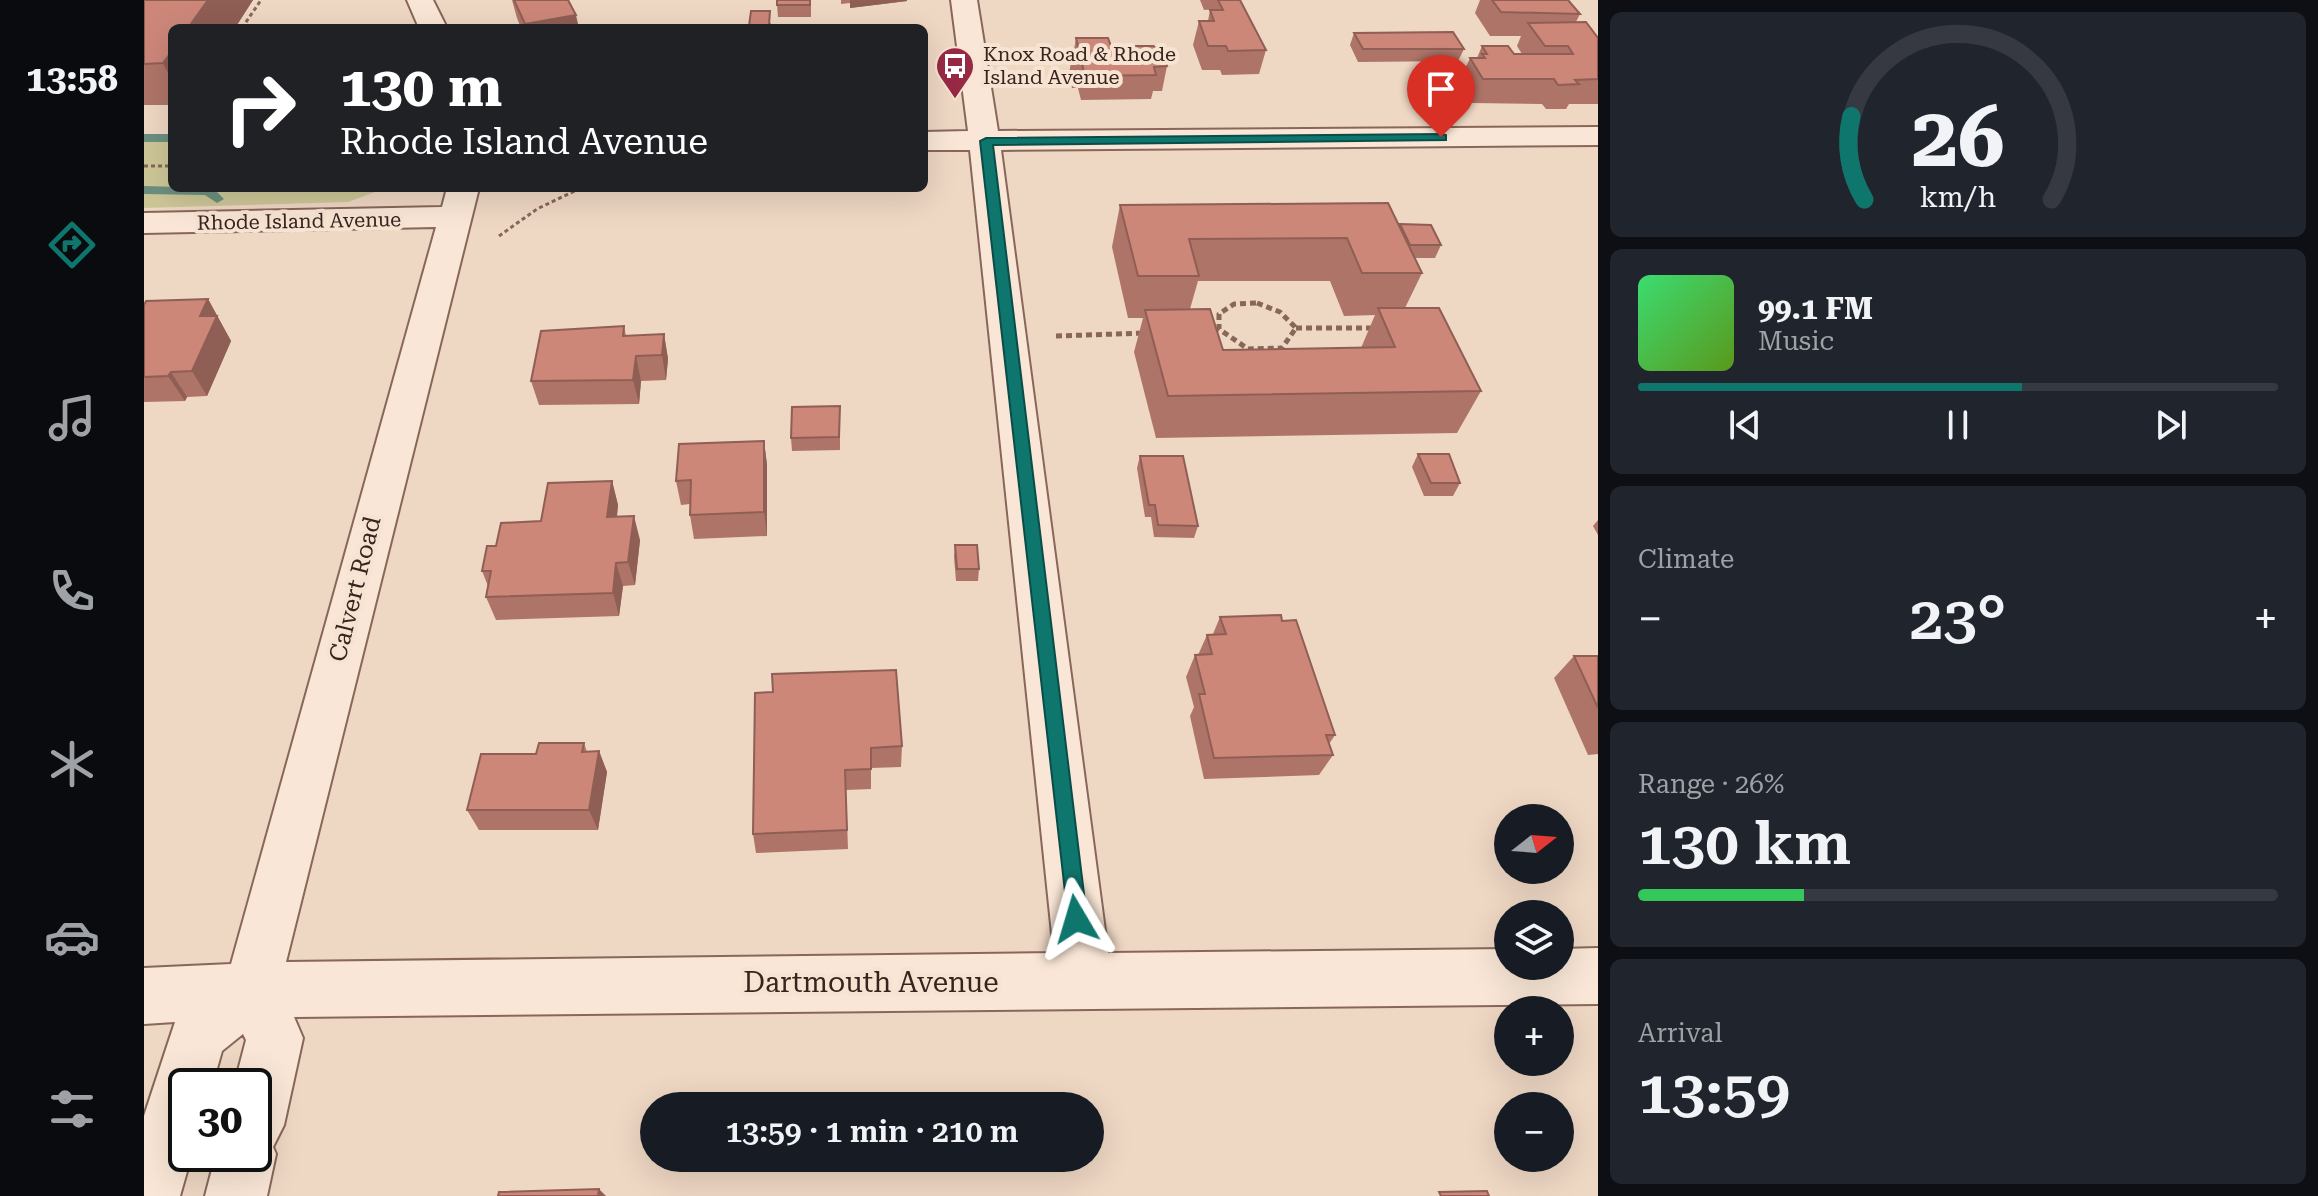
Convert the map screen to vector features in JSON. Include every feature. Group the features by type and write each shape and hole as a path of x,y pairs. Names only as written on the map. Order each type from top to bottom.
{"street":[{"path":"420,0 431,24"},
{"path":"964,0 986,141 1084,981"},
{"path":"928,141 1598,136"},
{"name":"Rhode Island Avenue","path":"144,223 459,203"},
{"name":"Calvert Road","path":"251,992 459,203"},
{"name":"Dartmouth Avenue","path":"144,996 337,987 1598,976"},
{"path":"149,1196 199,1034 251,992 275,1038 268,1068"},
{"path":"236,1196 242,1172"}],"path":[{"path":"245,24 261,0"},
{"path":"144,166 168,166"},
{"path":"491,243 518,220 573,192"},
{"path":"1219,329 1219,314 1234,304 1257,303 1280,312 1296,328 1384,328"},
{"path":"1210,330 1219,329 1237,345 1265,352 1282,348 1296,328"},
{"path":"1048,336 1155,332"}],"shaded area":[{"path":"144,138 168,139 168,192 375,192 348,202 144,208"}],"building":[{"path":"144,0 208,0 191,24 168,24 168,56 163,63 144,64"},
{"path":"514,0 568,0 576,15 525,24"},
{"path":"777,0 810,0 810,5 777,5"},
{"path":"1218,0 1240,0 1266,50 1228,51 1226,46 1208,46 1199,21 1214,21 1210,10 1223,10"},
{"path":"1492,0 1568,0 1580,14 1501,12"},
{"path":"751,11 770,11 769,24 749,24"},
{"path":"1586,22 1598,38 1598,79 1575,80 1579,84 1558,85 1554,79 1483,79 1470,58 1485,58 1482,54 1487,54 1482,46 1508,46 1514,54 1573,54 1568,46 1545,46 1528,23"},
{"path":"1453,32 1464,49 1363,49 1354,33"},
{"path":"1076,38 1108,38 1111,46 1153,46 1160,49 1167,66 1154,67 1156,75 1085,76 1082,64 1076,64 1073,50 1079,50"},
{"path":"1388,203 1422,273 1362,273 1347,238 1189,239 1199,276 1138,276 1120,205"},
{"path":"1400,224 1431,225 1441,245 1410,245"},
{"path":"208,299 200,316 217,316 192,371 144,377 146,301"},
{"path":"1378,308 1439,308 1481,391 1168,396 1145,310 1210,309 1223,350 1395,347"},
{"path":"624,326 623,336 664,334 662,355 636,356 633,380 531,381 541,331"},
{"path":"840,406 839,437 791,438 792,407"},
{"path":"764,441 764,512 690,515 691,480 676,481 679,444"},
{"path":"1418,454 1449,454 1460,483 1431,483"},
{"path":"1140,456 1183,456 1198,526 1158,525 1155,505 1149,505"},
{"path":"612,481 607,517 634,516 628,562 616,563 613,593 486,597 491,571 482,571 487,546 496,546 501,523 541,521 548,483"},
{"path":"955,545 977,545 979,569 957,569"},
{"path":"1281,615 1282,621 1296,620 1335,735 1326,735 1333,755 1214,758 1199,694 1205,694 1195,655 1212,654 1207,635 1226,634 1220,617"},
{"path":"1574,656 1598,656 1598,708"},
{"path":"896,670 902,746 871,748 871,769 845,770 847,830 753,834 755,693 773,692 772,674"},
{"path":"539,743 584,743 582,752 599,751 589,810 467,810 481,754 536,754"},
{"path":"599,1189 598,1196 498,1196 499,1192"},
{"path":"1487,1191 1489,1196 1441,1196 1439,1192"}],"waterway":[{"path":"144,138 168,138"},
{"path":"144,190 168,190"},
{"path":"210,192 217,199"}],"place":[{"name":"Knox Road & Rhode Island Avenue","path":"955,100"}],"route":[{"path":"1076,919 986,141 1441,137"}]}
